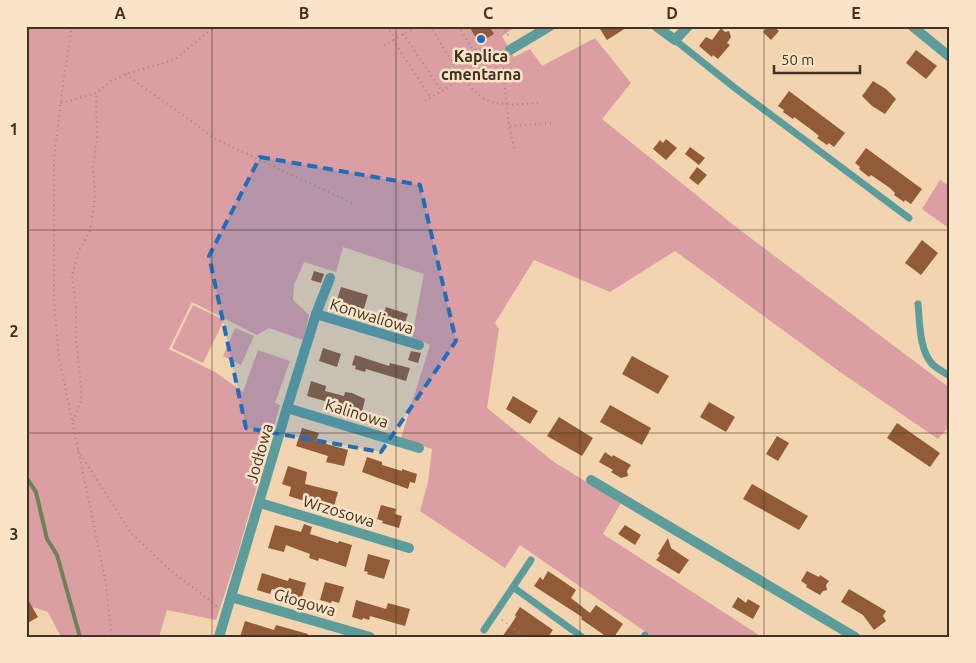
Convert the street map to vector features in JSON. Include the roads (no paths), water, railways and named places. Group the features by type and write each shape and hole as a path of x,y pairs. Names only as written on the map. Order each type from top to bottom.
{"street":[{"path":"509,50 550,26"},
{"path":"656,26 675,40 688,26"},
{"path":"912,26 950,57"},
{"name":"Jodłowa","path":"219,637 316,314 330,278"},
{"name":"Konwaliowa","path":"316,314 419,346"},
{"name":"Kalinowa","path":"287,408 419,448"},
{"path":"591,480 854,637"},
{"name":"Wrzosowa","path":"260,503 409,548"},
{"name":"Głogowa","path":"231,597 370,637"}],"lane":[{"path":"675,40 735,88 909,218"},
{"path":"918,304 920,330 925,352 934,365 950,376"},
{"path":"484,630 531,560"},
{"path":"512,587 582,637"}],"waterway":[{"path":"26,477 36,492 47,539 57,555 80,637"}],"place":[{"name":"Kaplica cmentarna","path":"481,39"}]}
